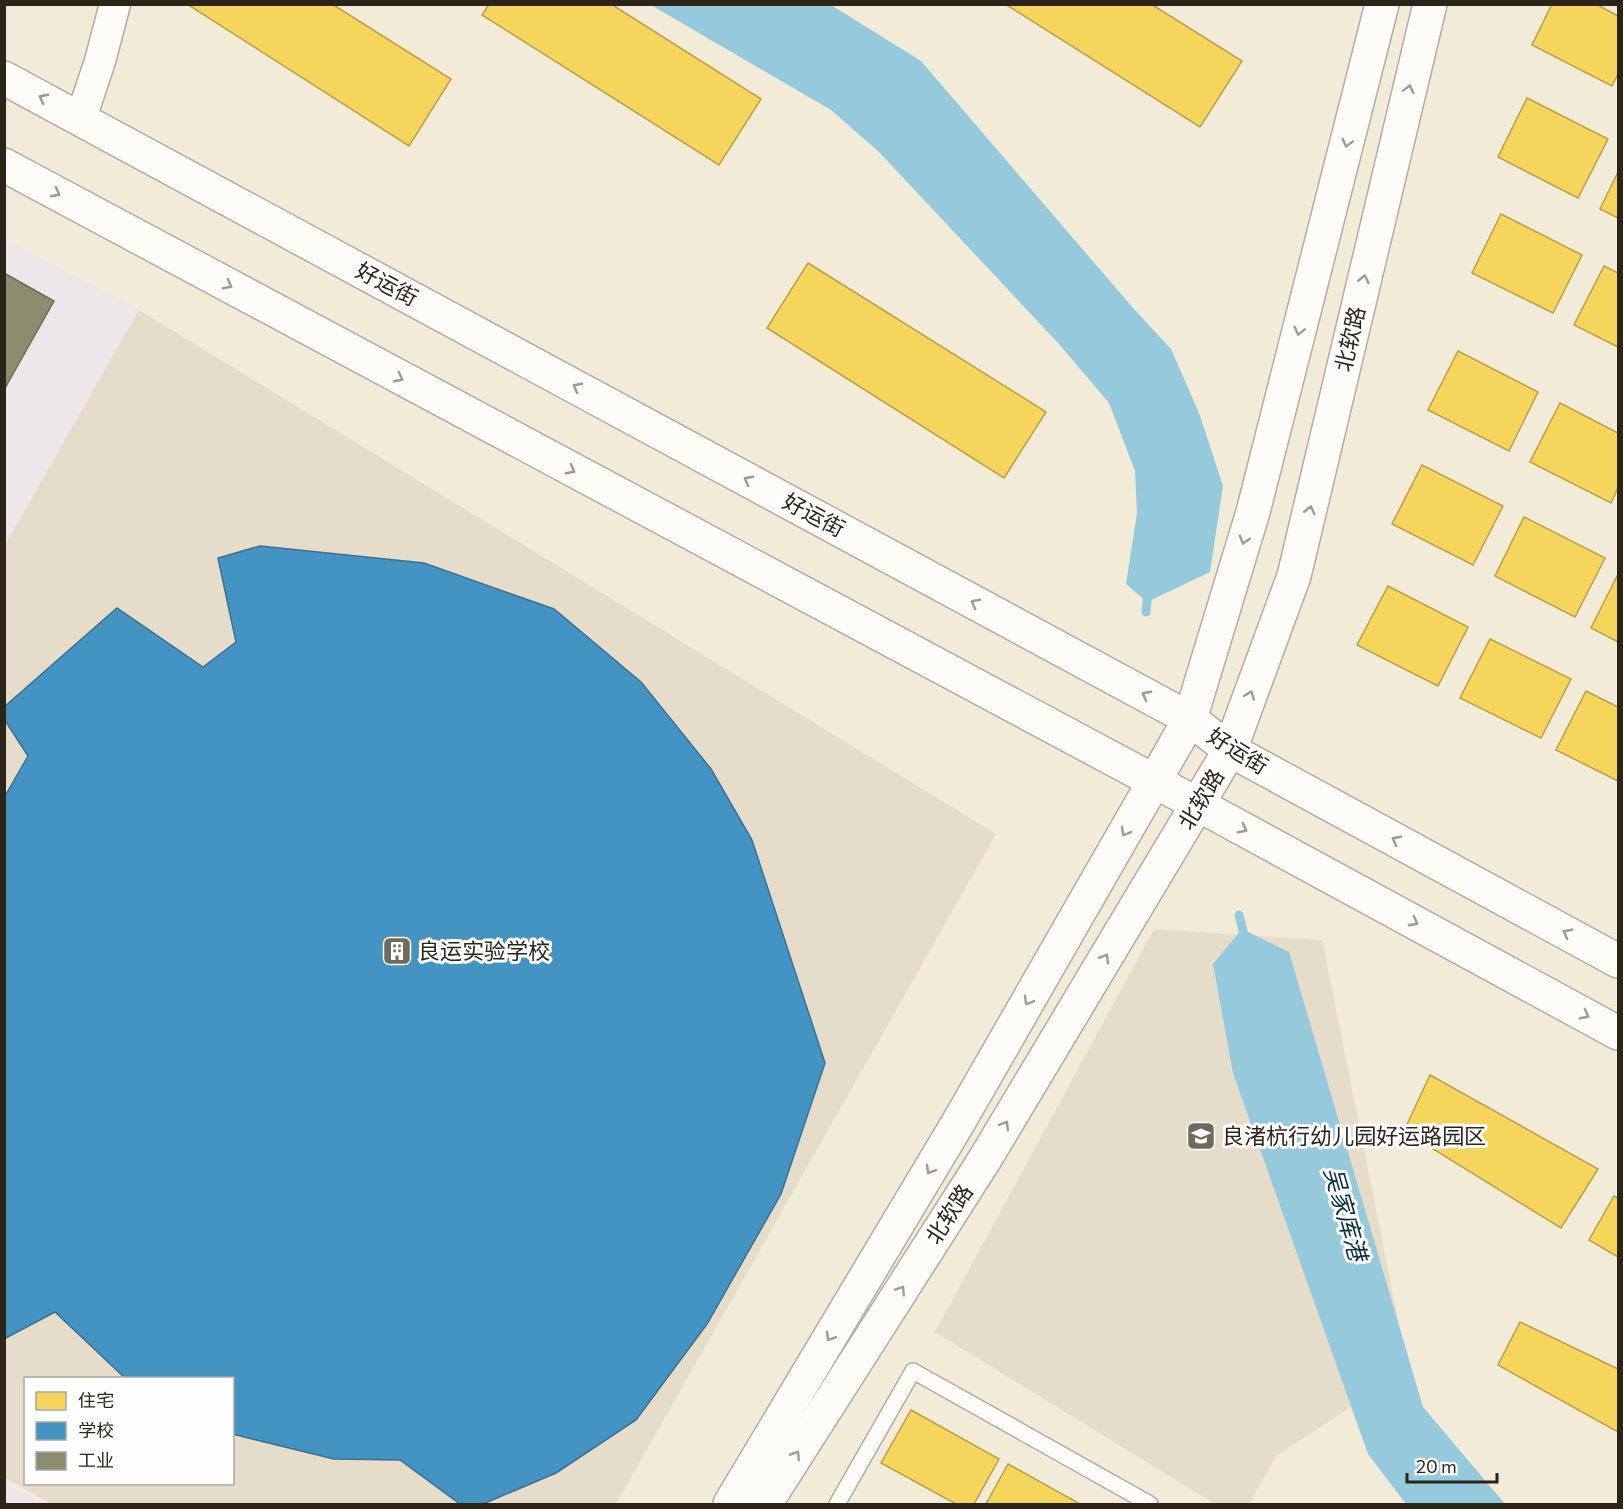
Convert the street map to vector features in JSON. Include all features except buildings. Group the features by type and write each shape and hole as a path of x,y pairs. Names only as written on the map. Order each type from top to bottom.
{"street":[{"path":"81,118 100,61 115,4"},
{"name":"北软路","path":"730,1504 958,1123 1190,719 1253,512 1382,4"},
{"name":"北软路","path":"765,1504 985,1159 1230,750 1294,576 1430,4"},
{"name":"好运街","path":"4,78 1190,719 1230,750 1618,961"},
{"path":"4,165 1197,804 1618,1033"}],"lane":[{"path":"837,1504 913,1371 1150,1504"}],"shaded area":[{"path":"5,239 139,310 5,545"},
{"name":"良运实验学校","path":"139,310 996,834 616,1504 51,1504 5,1478 5,545"},
{"name":"良渚杭行幼儿园好运路园区","path":"1154,929 1322,940 1408,1370 1277,1455 1249,1504 1215,1504 935,1332"},
{"path":"5,1482 44,1504 5,1504"}],"water":[{"path":"651,5 831,5 921,61 1133,308 1171,349 1199,413 1223,486 1210,572 1147,602 1126,584 1137,513 1135,471 1109,403 1059,344 879,152 831,110"},
{"path":"1242,929 1289,952 1423,1407 1505,1504 1406,1504 1368,1454 1233,1073 1213,964"}],"waterway":[{"path":"1146,612 1148,590"},
{"name":"吴家库港","path":"1239,915 1245,939"}],"place":[{"name":"良运实验学校","path":"397,951"},
{"name":"良渚杭行幼儿园好运路园区","path":"1201,1136"}]}
